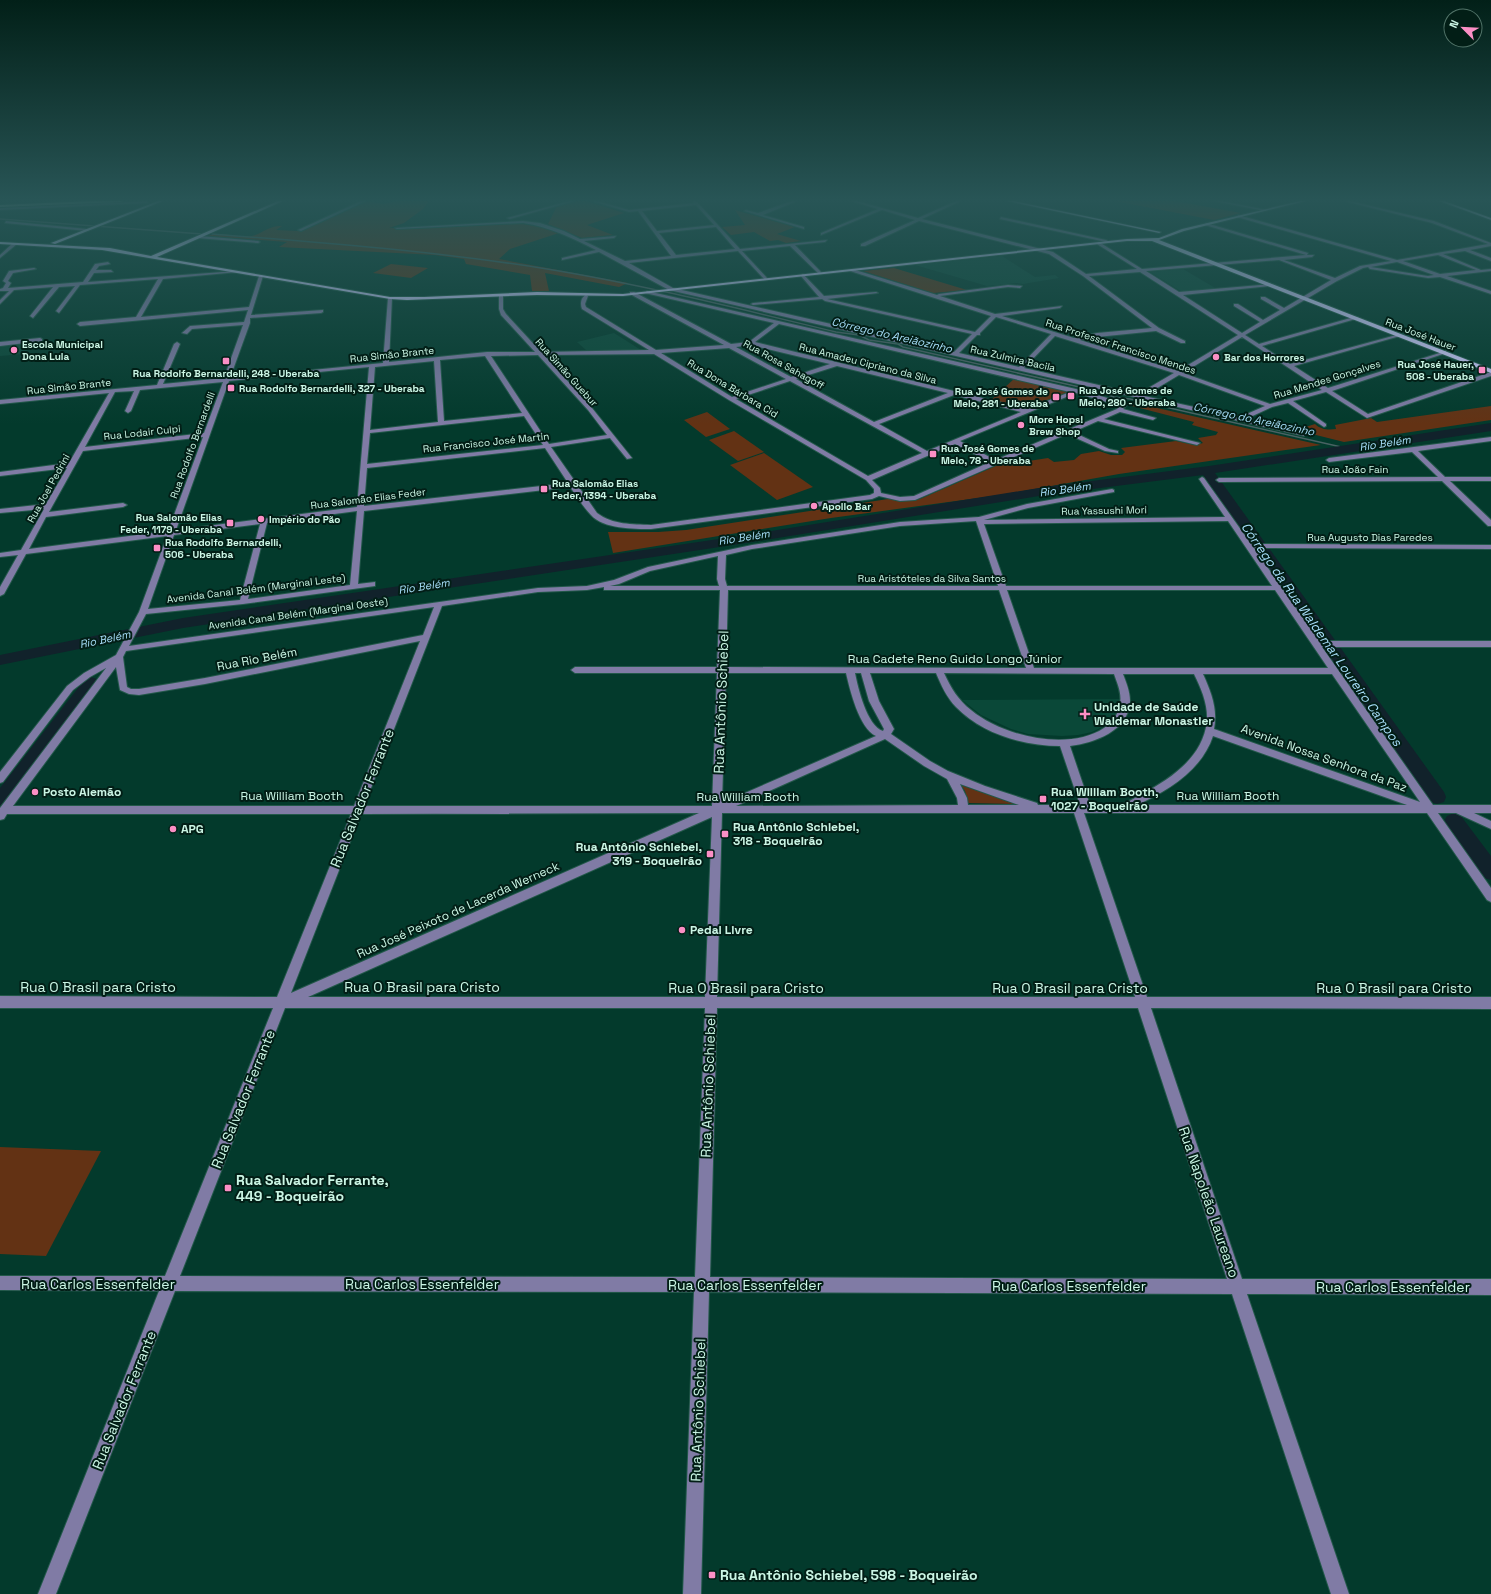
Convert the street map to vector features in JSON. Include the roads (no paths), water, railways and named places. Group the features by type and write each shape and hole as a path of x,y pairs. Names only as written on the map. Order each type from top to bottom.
{"main road":[{"path":"257,275 390,298 430,298 501,295 586,296 647,292 799,275"},
{"name":"Rua José Hauer","path":"1246,275 1491,370"}],"street":[{"path":"2,290 9,283 5,281 9,275"},
{"path":"60,311 89,275"},
{"path":"2,290 194,275"},
{"name":"Rua Zulmira Bacila","path":"647,275 671,289 1304,434"},
{"path":"763,275 766,279"},
{"path":"803,275 822,298 978,334"},
{"name":"Rua Professor Francisco Mendes","path":"869,275 1178,373 1270,406"},
{"path":"1086,275 1157,329 1183,342"},
{"path":"1148,275 1367,416 1491,374"},
{"path":"1322,275 1335,280"},
{"path":"1138,397 1263,322 1345,275"},
{"path":"1411,275 1428,277 1447,275"},
{"name":"Rua Rodolfo Bernardelli","path":"2,813 119,657 141,615 248,320 255,290 261,276"},
{"path":"1442,276 1491,293"},
{"path":"138,318 162,278"},
{"path":"1177,294 1270,285"},
{"path":"33,316 57,286"},
{"path":"936,296 1008,286 1020,287"},
{"path":"0,303 13,289"},
{"name":"Rua Zulmira Bacila","path":"647,292 1075,391 1116,402 1121,408 1153,418"},
{"name":"Rua Rosa Sahagoff","path":"632,293 927,453"},
{"path":"743,305 876,293"},
{"name":"Rua Simão Guebur","path":"501,295 501,310 504,315 590,410 629,458"},
{"name":"Rua Dona Bárbara Cid","path":"586,296 583,304 584,308 731,399 868,479 877,488 878,494"},
{"path":"386,364 390,298"},
{"path":"1263,298 1284,310"},
{"path":"1236,305 1263,322"},
{"path":"955,354 978,334 995,315 1060,306"},
{"path":"80,324 251,308"},
{"path":"185,333 190,328 321,311"},
{"path":"1257,346 1356,318"},
{"name":"Rua Simão Brante","path":"0,402 487,354 536,352 653,352 732,346 751,343 780,322"},
{"path":"1074,340 1097,335 1157,329"},
{"path":"1020,370 1054,334"},
{"path":"1289,366 1398,335"},
{"path":"0,344 40,340"},
{"name":"Rua Amadeu Cipriano da Silva","path":"751,343 1026,411"},
{"path":"159,386 177,344"},
{"name":"Rua Mendes Gonçalves","path":"1239,420 1270,406 1328,390 1444,352"},
{"path":"487,354 572,485 594,515 604,521 624,526 652,527 685,523 831,504 872,497 878,494 900,499 915,498 994,462 1068,432 1121,408"},
{"path":"437,359 441,423"},
{"path":"731,399 837,364"},
{"path":"354,587 359,509 372,365"},
{"path":"868,479 1088,385"},
{"path":"128,411 138,388"},
{"name":"Rua Joel Pedrini","path":"0,594 113,391"},
{"path":"874,424 954,394"},
{"path":"1289,401 1324,425"},
{"path":"366,432 526,414"},
{"path":"1098,419 1198,443"},
{"path":"1068,432 1107,450 1116,452"},
{"name":"Rua Lodair Culpi","path":"81,449 206,435"},
{"name":"Rua Francisco José Martin","path":"363,466 548,446 612,436"},
{"path":"1329,460 1491,439"},
{"path":"955,441 994,462"},
{"path":"1413,450 1491,524"},
{"path":"0,474 72,465"},
{"path":"1202,479 1229,519 1252,546 1277,588 1320,644 1334,671 1491,897"},
{"name":"Rua João Fain","path":"1219,480 1491,479"},
{"name":"Rua Salomão Elias Feder","path":"0,555 359,509 572,485"},
{"name":"Avenida Canal Belém (Marginal Oeste)","path":"126,645 538,590 587,588 616,582 648,569 752,547 900,524 979,520 1027,506 1112,491"},
{"path":"44,515 123,505"},
{"path":"0,511 50,506"},
{"path":"1015,510 1016,521"},
{"name":"Rua Yassushi Mori","path":"979,520 1229,519"},
{"path":"979,520 1031,671"},
{"path":"243,602 264,521"},
{"name":"Rua Augusto Dias Paredes","path":"1252,546 1491,547"},
{"name":"Rua Antônio Schiebel","path":"692,1594 724,588 721,579 722,554"},
{"name":"Avenida Canal Belém (Marginal Leste)","path":"141,615 372,584"},
{"name":"Rua Aristóteles da Silva Santos","path":"587,588 1277,588"},
{"name":"Rua Salvador Ferrante","path":"47,1594 439,604"},
{"name":"Rua Rio Belém","path":"119,657 123,688 126,691 139,692 205,681 426,637"},
{"path":"1320,644 1491,644"},
{"path":"0,779 70,688 87,675 119,657"},
{"name":"Rua Cadete Reno Guido Longo Júnior","path":"575,670 1334,671"},
{"path":"850,670 856,696 875,732 886,735 916,757 951,776 1002,796 1044,809"},
{"path":"865,670 870,693 875,706 889,729 886,735"},
{"path":"939,670 951,694 959,705 972,716 989,726 1025,738 1039,742 1064,744 1093,738 1115,724 1121,716 1125,705 1123,686 1118,671"},
{"path":"1119,809 1156,792 1190,767 1199,756 1210,731 1211,712 1209,700 1197,671"},
{"path":"861,708 875,706"},
{"name":"Avenida Nossa Senhora da Paz","path":"1210,731 1430,809"},
{"name":"Rua José Peixoto de Lacerda Werneck","path":"281,1002 886,735"},
{"name":"Rua Napoleão Laureano","path":"1064,744 1082,809 1142,1002 1340,1594"},
{"path":"951,776 960,794 964,809"},
{"path":"1456,809 1491,825"},
{"name":"Rua William Booth","path":"2,813 358,810 1491,809"},
{"name":"Rua O Brasil para Cristo","path":"0,1002 1491,1003"},
{"name":"Rua Carlos Essenfelder","path":"0,1283 1491,1286"}],"waterway":[{"name":"Córrego do Areiãozinho","path":"586,275 692,298 836,332 859,335 869,340 898,344 903,347 1097,391 1114,397 1130,399 1350,449"},
{"name":"Córrego do Areiãozinho","path":"1209,470 1491,427"},
{"name":"Rio Belém","path":"0,660 183,623 746,539 1045,491 1209,470"},
{"name":"Córrego da Rua Waldemar Loureiro Campos","path":"1209,470 1209,475 1437,797"},
{"path":"0,802 91,683"},
{"name":"Córrego da Rua Waldemar Loureiro Campos","path":"1454,821 1491,872"}],"place":[{"name":"Escola Municipal Dona Lula","path":"14,350"},
{"name":"Bar dos Horrores","path":"1216,357"},
{"name":"Rua Rodolfo Bernardelli, 248 - Uberaba","path":"226,361"},
{"name":"Rua José Hauer, 508 - Uberaba","path":"1482,370"},
{"name":"Rua Rodolfo Bernardelli, 327 - Uberaba","path":"231,388"},
{"name":"Rua José Gomes de Melo, 280 - Uberaba","path":"1071,396"},
{"name":"Rua José Gomes de Melo, 281 - Uberaba","path":"1056,397"},
{"name":"More Hops! Brew Shop","path":"1021,425"},
{"name":"Rua José Gomes de Melo, 78 - Uberaba","path":"933,454"},
{"name":"Rua Salomão Elias Feder, 1394 - Uberaba","path":"544,489"},
{"name":"Apollo Bar","path":"814,506"},
{"name":"Império do Pão","path":"261,519"},
{"name":"Rua Salomão Elias Feder, 1179 - Uberaba","path":"230,523"},
{"name":"Rua Rodolfo Bernardelli, 506 - Uberaba","path":"157,548"},
{"name":"Unidade de Saúde Waldemar Monastier","path":"1085,714"},
{"name":"Posto Alemão","path":"35,792"},
{"name":"Rua William Booth, 1027 - Boqueirão","path":"1043,799"},
{"name":"APG","path":"173,829"},
{"name":"Rua Antônio Schiebel, 318 - Boqueirão","path":"725,834"},
{"name":"Rua Antônio Schiebel, 319 - Boqueirão","path":"710,854"},
{"name":"Pedal Livre","path":"682,930"},
{"name":"Rua Salvador Ferrante, 449 - Boqueirão","path":"228,1188"},
{"name":"Rua Antônio Schiebel, 598 - Boqueirão","path":"712,1575"}]}
